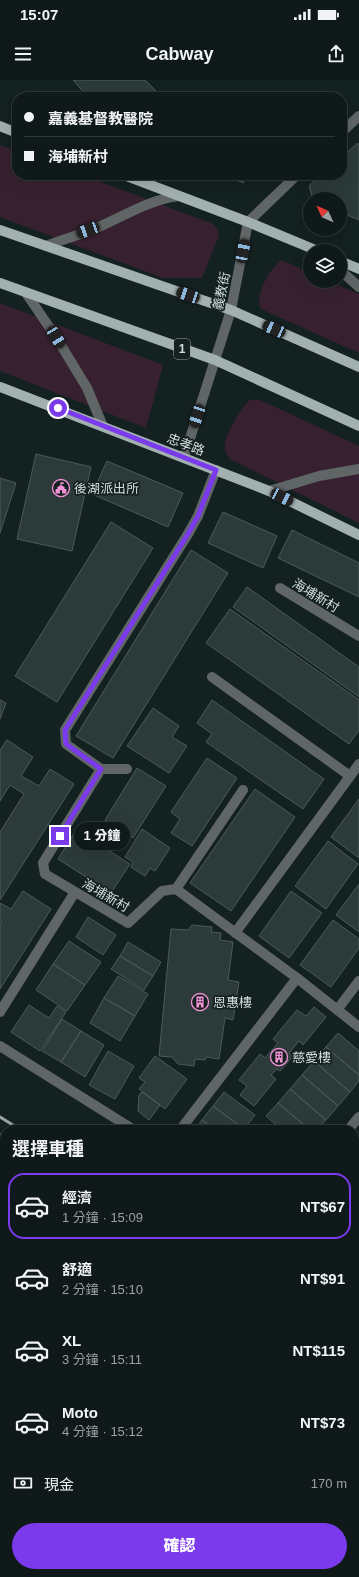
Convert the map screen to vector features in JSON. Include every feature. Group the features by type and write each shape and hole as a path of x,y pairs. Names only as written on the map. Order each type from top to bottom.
{"main road":[{"path":"0,126 12,130"},
{"path":"137,180 248,222 301,244"},
{"path":"0,230 231,310 359,367"},
{"path":"347,264 359,269"},
{"name":"1","path":"0,283 215,360 359,426"},
{"name":"忠孝路","path":"0,387 102,424 269,491 359,535"}],"street":[{"path":"347,127 359,116"},
{"path":"248,222 292,180"},
{"path":"46,246 100,226 162,198 178,196"},
{"name":"義教街","path":"184,457 231,310 248,222"},
{"path":"347,276 359,287"},
{"path":"26,293 56,337 87,388 102,424"},
{"path":"269,491 319,476 359,469"},
{"path":"128,769 101,769 66,744 65,730 188,534 198,516 216,470"},
{"name":"海埔新村","path":"280,588 359,636"},
{"path":"212,677 350,776"},
{"path":"235,933 359,764"},
{"name":"海埔新村","path":"101,769 43,863 45,874 128,923 162,891 176,889"},
{"path":"243,790 176,889 297,978 359,1027"},
{"path":"0,1012 74,892"},
{"path":"184,1125 297,978"},
{"path":"337,1010 359,981"},
{"path":"0,1046 126,1125"}],"shaded area":[{"path":"0,145 12,149 12,180 96,180 213,224 219,235 202,278 163,278 0,217"},
{"path":"282,260 303,270 303,288 345,288 359,294 359,353 261,309 259,303 261,290 268,275"},
{"path":"0,303 163,365 146,428 0,371"},
{"path":"250,400 260,400 359,446 359,523 230,459 225,448 226,439 239,414"}],"building":[{"path":"73,80 145,80 157,92 84,92"},
{"path":"358,143 359,220 347,215 347,192 311,192 309,186 316,180 347,180 347,153"},
{"path":"36,454 91,467 72,551 17,539"},
{"path":"107,461 183,493 168,527 92,494"},
{"path":"0,478 16,483 0,533"},
{"path":"223,512 277,536 263,568 208,543"},
{"path":"111,522 153,548 57,702 15,676"},
{"path":"292,530 359,563 359,597 278,558"},
{"path":"191,550 228,573 113,758 76,736"},
{"path":"247,587 359,667 359,697 233,607"},
{"path":"230,609 359,700 359,730 349,744 206,643"},
{"path":"0,700 6,703 0,719"},
{"path":"212,700 324,779 303,809 206,742 212,734 197,723"},
{"path":"153,708 179,726 172,737 187,746 169,773 127,746"},
{"path":"7,740 33,757 21,776 39,786 50,769 74,784 0,900 0,832 24,794 10,785 0,801 0,750"},
{"path":"207,758 237,778 192,846 171,833 180,819 171,812"},
{"path":"137,768 166,786 133,838 105,820"},
{"path":"255,789 295,817 231,911 190,883"},
{"path":"359,799 359,858 331,837"},
{"path":"142,829 170,848 155,871 150,868 145,876 131,867 133,862 125,857"},
{"path":"76,830 130,864 111,893 58,859"},
{"path":"328,841 358,864 326,909 295,886"},
{"path":"359,884 359,932 336,915"},
{"path":"23,891 51,909 0,989 0,923 2,921 0,920 0,903 11,909"},
{"path":"291,891 322,913 289,958 259,936"},
{"path":"88,917 116,935 103,955 76,937"},
{"path":"333,920 359,939 359,948 331,987 300,965"},
{"name":"恩惠樓","path":"192,925 212,927 211,932 221,933 220,940 233,942 228,980 239,982 233,1020 225,1018 219,1059 206,1057 205,1060 195,1059 194,1066 178,1064 172,1057 159,1056 171,929 188,930"},
{"path":"69,941 101,962 85,985 53,964"},
{"path":"128,942 161,962 153,976 120,956"},
{"path":"120,956 153,976 144,990 111,969"},
{"path":"53,964 85,985 67,1011 36,990"},
{"path":"118,976 148,994 135,1016 104,998"},
{"path":"104,998 135,1016 120,1041 90,1023"},
{"path":"29,1005 49,1018 57,1006 66,1012 40,1051 11,1032"},
{"name":"慈愛樓","path":"314,1007 326,1017 303,1045 299,1041 289,1053 293,1056 280,1071 277,1069 271,1075 276,1079 254,1106 240,1095 247,1086 239,1080 260,1054 265,1058 278,1043 273,1039 297,1010 306,1016"},
{"path":"62,1019 81,1031 61,1062 42,1051"},
{"path":"81,1031 104,1045 85,1077 61,1062"},
{"path":"338,1033 359,1051 359,1075 326,1047"},
{"path":"326,1047 359,1075 359,1081 350,1092 314,1061"},
{"path":"108,1051 134,1066 115,1099 89,1085"},
{"path":"155,1056 187,1079 165,1109 139,1089 145,1082 139,1078"},
{"path":"314,1061 350,1092 338,1106 302,1075"},
{"path":"302,1075 338,1106 326,1120 290,1089"},
{"path":"290,1089 326,1120 322,1125 304,1125 278,1103"},
{"path":"142,1092 160,1105 149,1120 138,1111 139,1095"},
{"path":"224,1092 255,1115 247,1125 239,1125 213,1106"},
{"path":"278,1103 304,1125 276,1125 266,1116"},
{"path":"213,1106 239,1125 208,1125 202,1120"},
{"path":"202,1120 208,1125 198,1125"}],"railway":[{"path":"0,1117 13,1125"}],"place":[{"name":"後湖派出所","path":"61,488"},
{"name":"恩惠樓","path":"200,1002"},
{"name":"慈愛樓","path":"279,1057"}],"route":[{"path":"58,408 216,470 198,516 188,534 65,730 66,744 101,769 60,836"}]}
